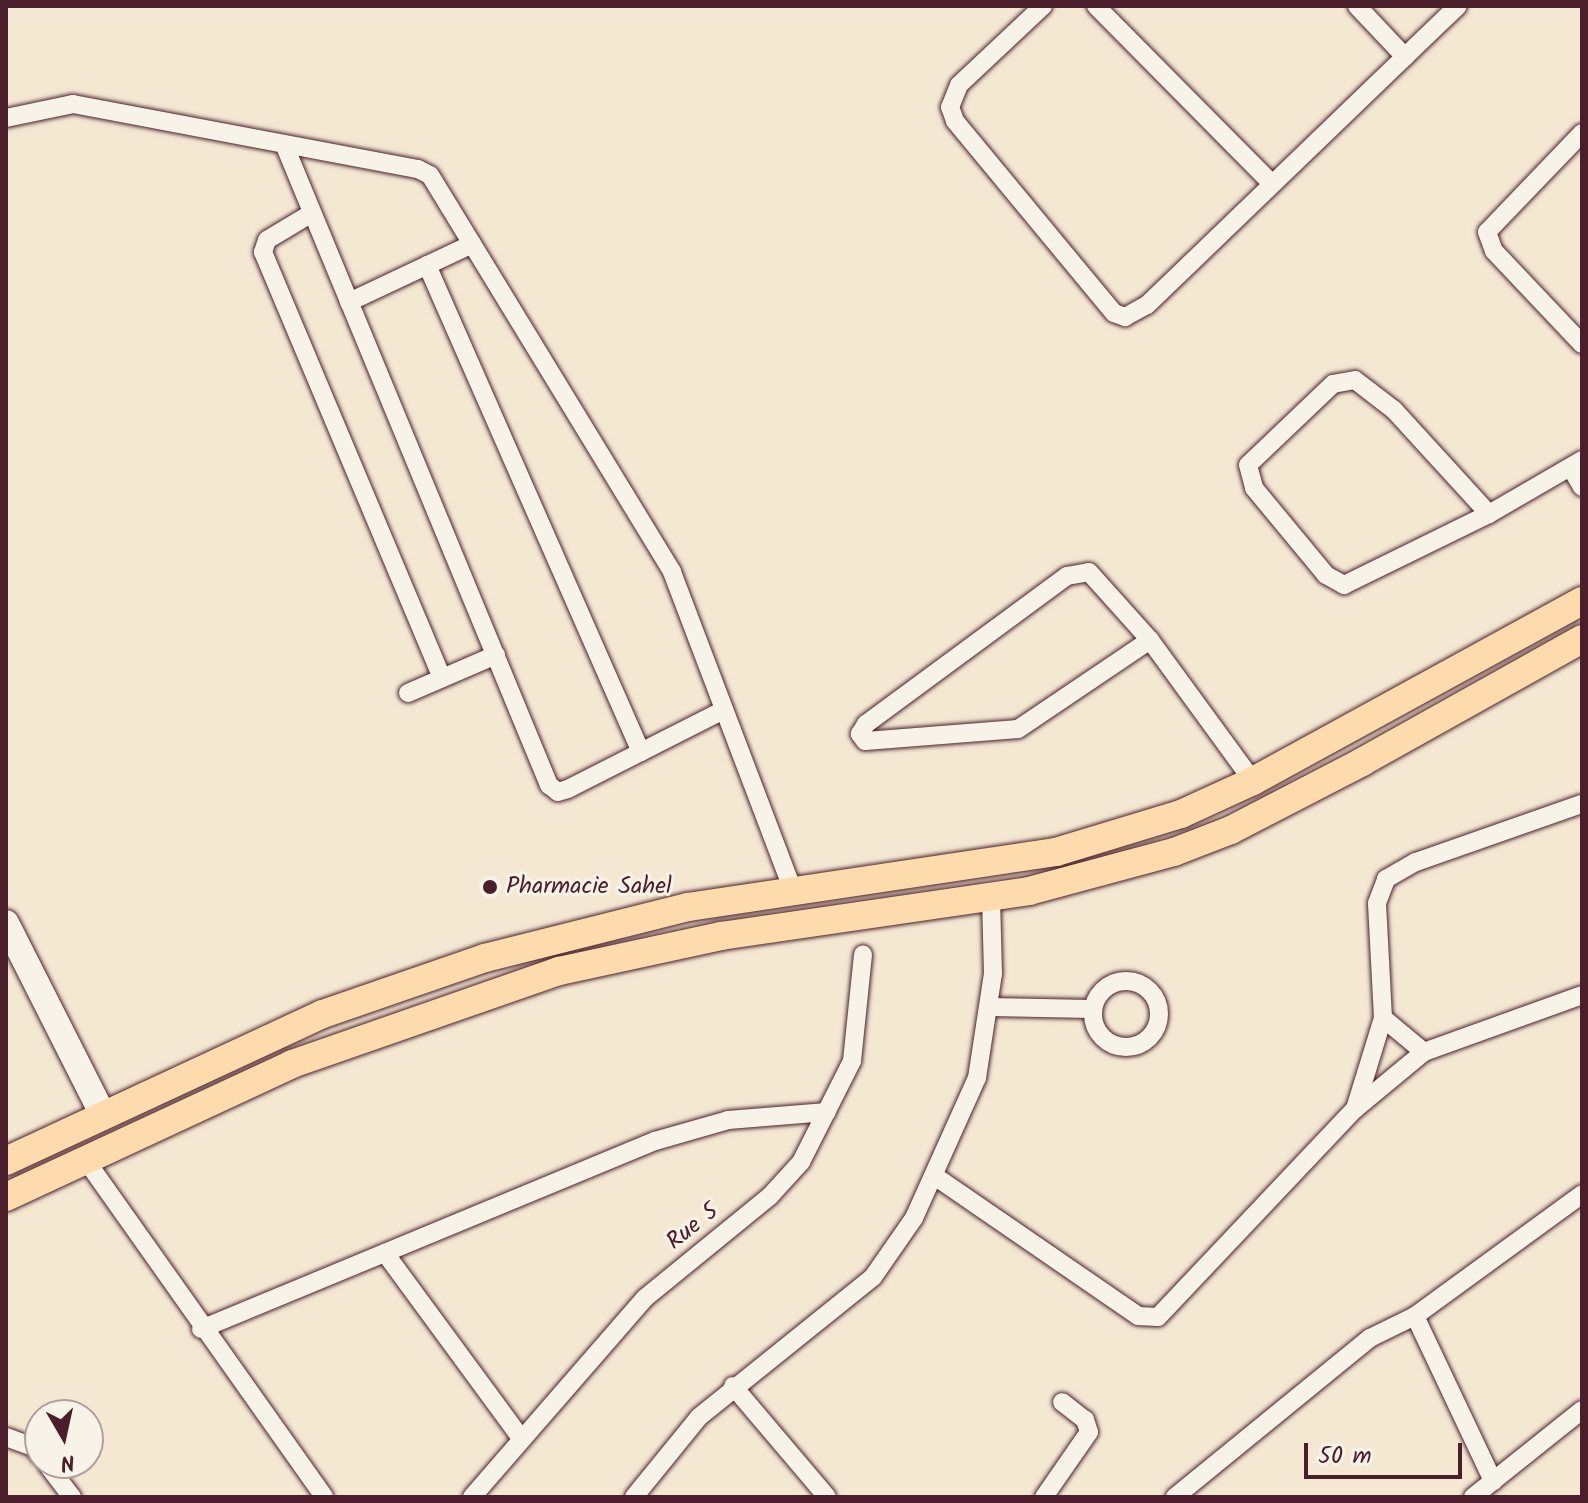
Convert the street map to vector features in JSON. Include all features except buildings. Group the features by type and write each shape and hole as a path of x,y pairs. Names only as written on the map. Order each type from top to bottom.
{"main road":[{"path":"6,1161 323,1014 439,973 640,916 793,890 1056,852 1181,814 1253,781 1582,601"},
{"path":"6,1197 292,1064 559,971 721,936 991,897 1114,872 1231,830 1582,639"}],"street":[{"path":"1043,6 959,85 950,107 955,121 1121,317 1147,305 1458,6"},
{"path":"1096,6 1272,184"},
{"path":"1357,6 1405,57"},
{"path":"6,118 73,104 418,169 430,175 666,561 793,890"},
{"path":"1582,133 1487,232 1494,251 1582,344"},
{"path":"284,144 549,785 558,792 724,710"},
{"path":"312,213 267,240 263,252 442,678"},
{"path":"349,302 472,244"},
{"path":"427,265 641,752"},
{"path":"1489,514 1394,410 1355,380 1333,384 1248,465 1254,488 1338,584 1356,583 1489,514 1576,464 1582,487"},
{"path":"1150,640 1018,729 865,741 860,734 866,724 1078,571 1102,581 1150,640 1253,781"},
{"path":"408,693 496,655"},
{"path":"1355,1109 1383,1018 1377,903 1386,879 1416,862 1582,804"},
{"path":"645,1493 699,1417 733,1386 873,1277 936,1177 977,1078 990,1007 991,897"},
{"path":"6,923 103,1115"},
{"name":"Rue 5","path":"472,1497 645,1298 785,1181 827,1112 858,1036 863,955"},
{"path":"936,1177 1148,1320 1167,1310 1355,1109 1424,1052 1582,995"},
{"path":"990,1007 1092,1009"},
{"path":"1383,1018 1424,1052"},
{"path":"201,1329 681,1133 728,1120 827,1112"},
{"path":"85,1159 201,1329 324,1497"},
{"path":"1175,1497 1370,1338 1415,1316 1582,1194"},
{"path":"385,1253 521,1438"},
{"path":"1415,1316 1493,1481"},
{"path":"733,1386 827,1497"},
{"path":"1044,1497 1089,1432 1085,1420 1062,1402"},
{"path":"1473,1497 1582,1410"},
{"path":"58,1479 72,1497"}],"place":[{"name":"Pharmacie Sahel","path":"490,887"}]}
